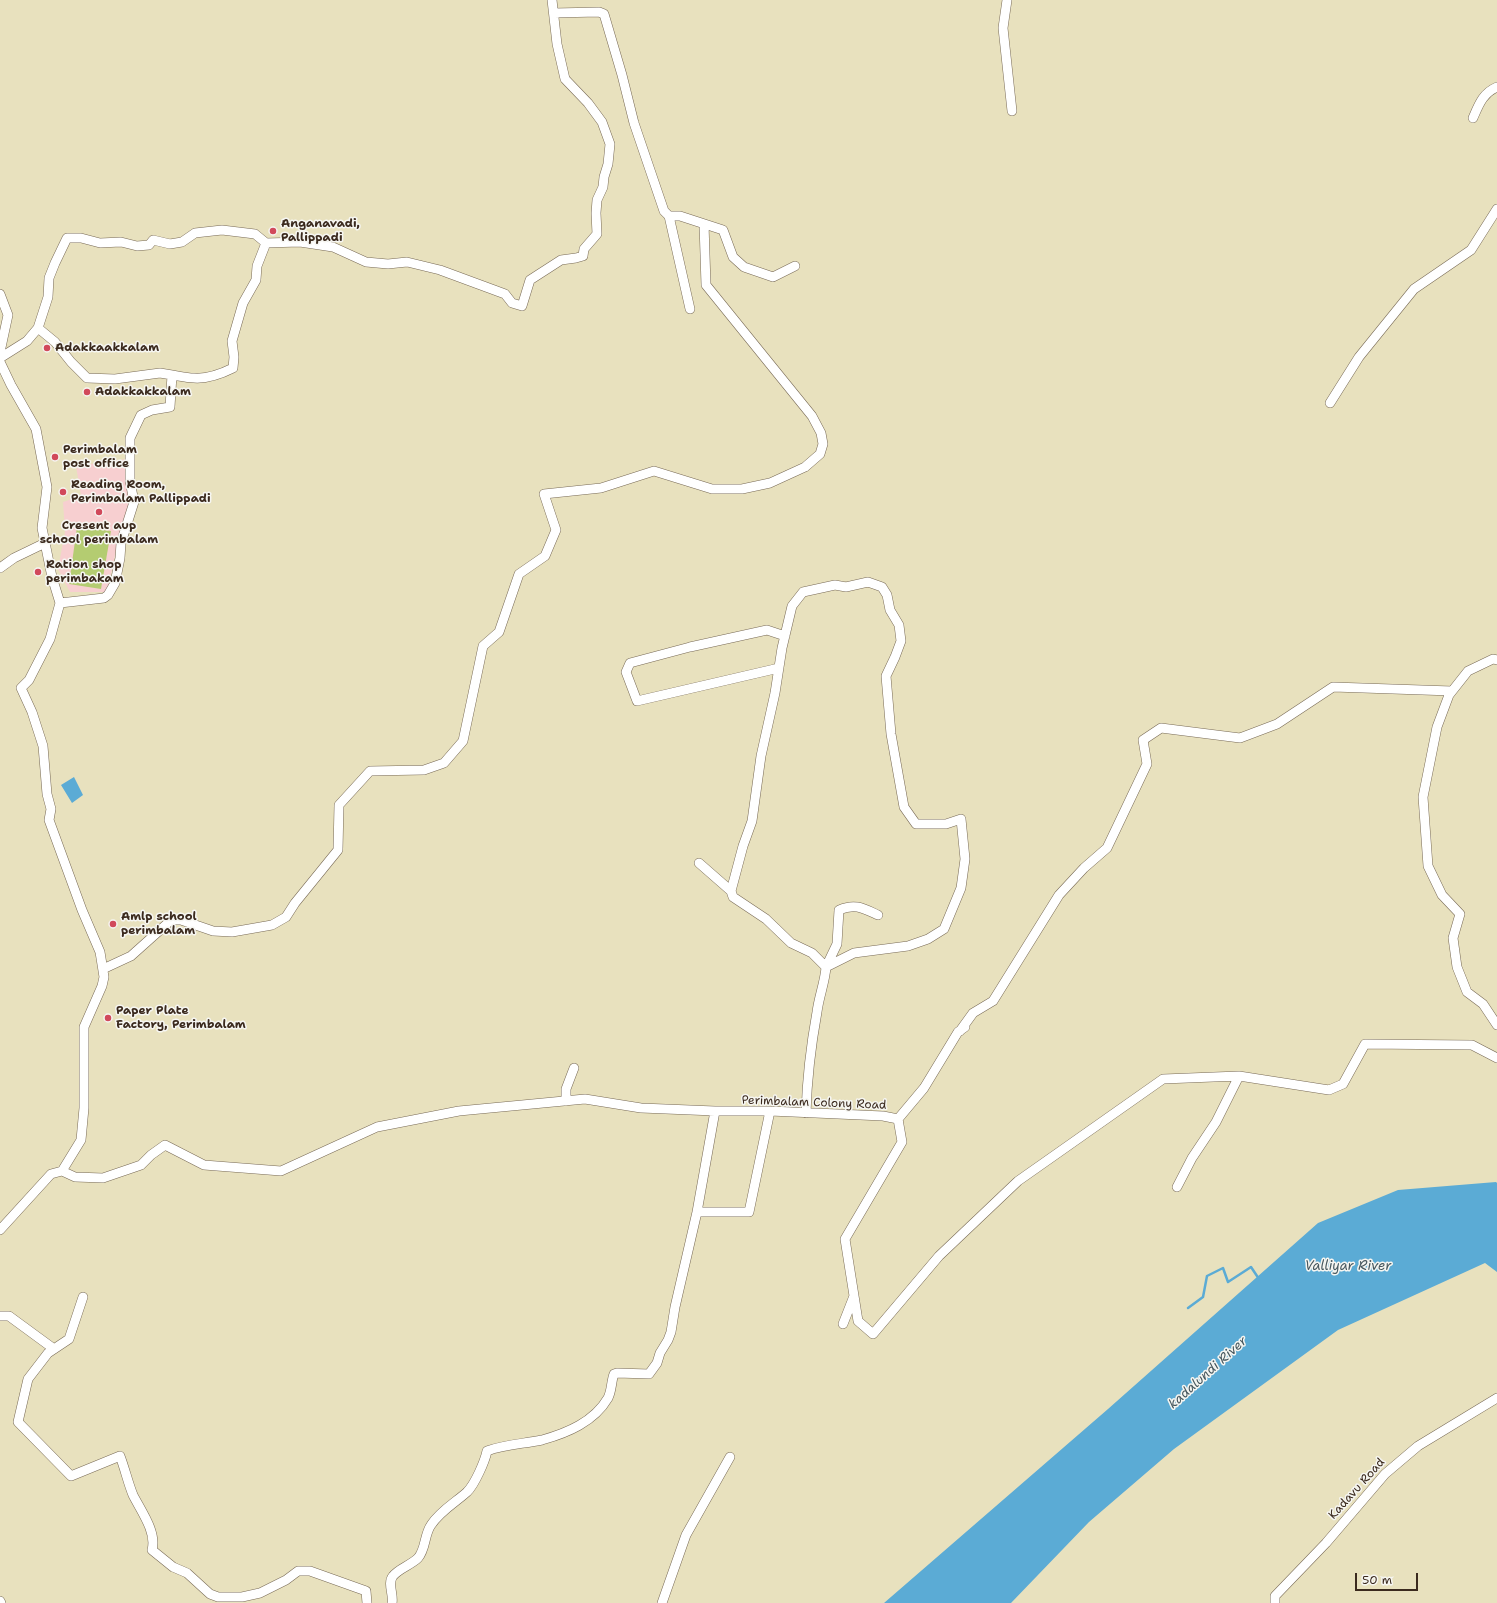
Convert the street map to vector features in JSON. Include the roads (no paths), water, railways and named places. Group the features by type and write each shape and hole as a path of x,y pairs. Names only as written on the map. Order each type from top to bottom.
{"street":[{"path":"0,358 27,341 38,328 48,297 49,278 67,238 81,238 100,242 121,242 137,246 149,245 153,240 170,244 182,242 195,233 222,230 255,234 266,243 300,242 333,247 366,262 388,264 407,262 440,270 505,294 512,303 522,306 530,280 561,260 583,256 584,249 597,234 597,200 603,187 608,164 610,144 602,122 588,103 564,79 557,44 552,0"},
{"path":"1007,0 1003,28 1012,111"},
{"path":"554,13 599,12 604,14 634,123 664,211 668,216 690,309"},
{"path":"1473,118 1484,95 1497,87"},
{"path":"1330,404 1359,357 1414,289 1471,250 1497,209"},
{"path":"668,216 680,216 723,230 733,257 744,267 773,277 795,266"},
{"path":"103,969 131,956 169,922 174,920 181,920 213,931 232,932 272,925 286,917 295,903 338,850 339,805 370,771 424,770 444,763 463,741 483,646 499,632 519,574 545,556 556,530 544,494 601,488 654,471 712,489 742,488 770,483 805,467 820,454 823,444 821,433 812,416 706,286 704,224"},
{"path":"38,328 55,342 86,378 115,379 160,373 202,378 224,372 233,368 234,357 232,341 243,303 256,280 257,266 266,243"},
{"path":"0,294 8,315 0,352"},
{"path":"0,362 36,429 47,487 42,528 52,577 60,603 50,639 30,680 21,688 32,712 43,746 47,794 51,809 49,820 82,910 100,952 103,969 102,986 84,1027 84,1108 81,1140 62,1171 51,1174 1,1228"},
{"path":"60,603 104,598 111,591 115,583 121,543 134,502 130,481 130,438 141,415 152,410 170,407 172,375"},
{"path":"0,568 14,558 45,543"},
{"path":"868,582 882,587 887,595 890,610 899,625 901,641 886,676 891,734 904,807 916,824 946,824 961,820 965,859 961,888 944,929 928,939 908,946 854,953 826,967 812,953 791,943 766,919 733,898 731,891 743,846 752,821 761,756 776,694 779,668 792,606 803,592 835,585 846,586 868,582"},
{"path":"779,668 637,701 626,672 630,663 690,647 767,630 785,636"},
{"path":"1497,660 1493,659 1468,671 1449,695 1437,727 1423,797 1428,866 1442,895 1460,914 1453,938 1457,967 1467,992 1483,1004 1497,1026"},
{"path":"898,1119 924,1088 936,1066 960,1030 973,1014 993,1001 1059,895 1084,868 1107,848 1147,764 1143,740 1160,728 1240,738 1277,724 1333,687 1452,691"},
{"path":"699,863 731,891"},
{"path":"806,1113 808,1072 817,1010 825,982 826,967 837,944 839,910 848,906 859,906 878,915"},
{"path":"960,1030 969,1024"},
{"name":"Perimbalam Colony Road","path":"62,1171 75,1177 103,1178 141,1165 151,1155 165,1145 204,1165 281,1171 377,1127 459,1110 586,1099 641,1108 715,1111 770,1111 883,1116 898,1119 902,1142 845,1239 858,1322 873,1334 939,1256 1018,1181 1163,1079 1239,1076 1330,1090 1343,1084 1365,1044 1472,1045 1497,1058"},
{"path":"566,1101 566,1089 574,1068"},
{"path":"1177,1187 1192,1158 1216,1122 1239,1076"},
{"path":"392,1603 391,1582 393,1576 418,1558 423,1550 426,1532 432,1524 468,1491 482,1464 487,1450 499,1446 541,1440 570,1430 589,1419 607,1398 611,1390 614,1374 617,1372 649,1374 653,1371 671,1332 675,1307 697,1212 715,1111"},
{"path":"697,1212 749,1212 770,1111"},
{"path":"843,1324 854,1295"},
{"path":"83,1297 69,1339 48,1353 28,1379 18,1422 71,1476 120,1456 133,1495 152,1535 154,1543 152,1550 173,1567 186,1573 210,1594 218,1597 242,1597 260,1593 286,1580 298,1571 305,1571 319,1574 366,1591 367,1603"},
{"path":"0,1316 9,1316 54,1349"},
{"name":"Kadavu Road","path":"1276,1603 1275,1596 1326,1543 1385,1474 1418,1446 1497,1398"},
{"path":"662,1603 686,1536 730,1457"}],"water":[{"path":"74,777 83,795 72,803 61,785"},
{"name":"Valliyar River","path":"1496,1182 1497,1272 1485,1263 1338,1330 1174,1449 1089,1522 1011,1603 884,1603 1108,1409 1318,1223 1398,1190"}],"waterway":[{"path":"1188,1308 1203,1297 1207,1276 1223,1268 1228,1282 1251,1267 1259,1279"}],"place":[{"name":"Anganavadi, Pallippadi","path":"273,231"},
{"name":"Adakkaakkalam","path":"47,348"},
{"name":"Adakkakkalam","path":"87,392"},
{"name":"Perimbalam post office","path":"55,457"},
{"name":"Reading Room, Perimbalam Pallippadi","path":"63,492"},
{"name":"Cresent aup school perimbalam","path":"99,512"},
{"name":"Ration shop perimbakam","path":"38,572"},
{"name":"Amlp school perimbalam","path":"113,924"},
{"name":"Paper Plate Factory, Perimbalam","path":"108,1018"}],"water label":[{"name":"kadalundi River","path":"1208,1373"}]}
